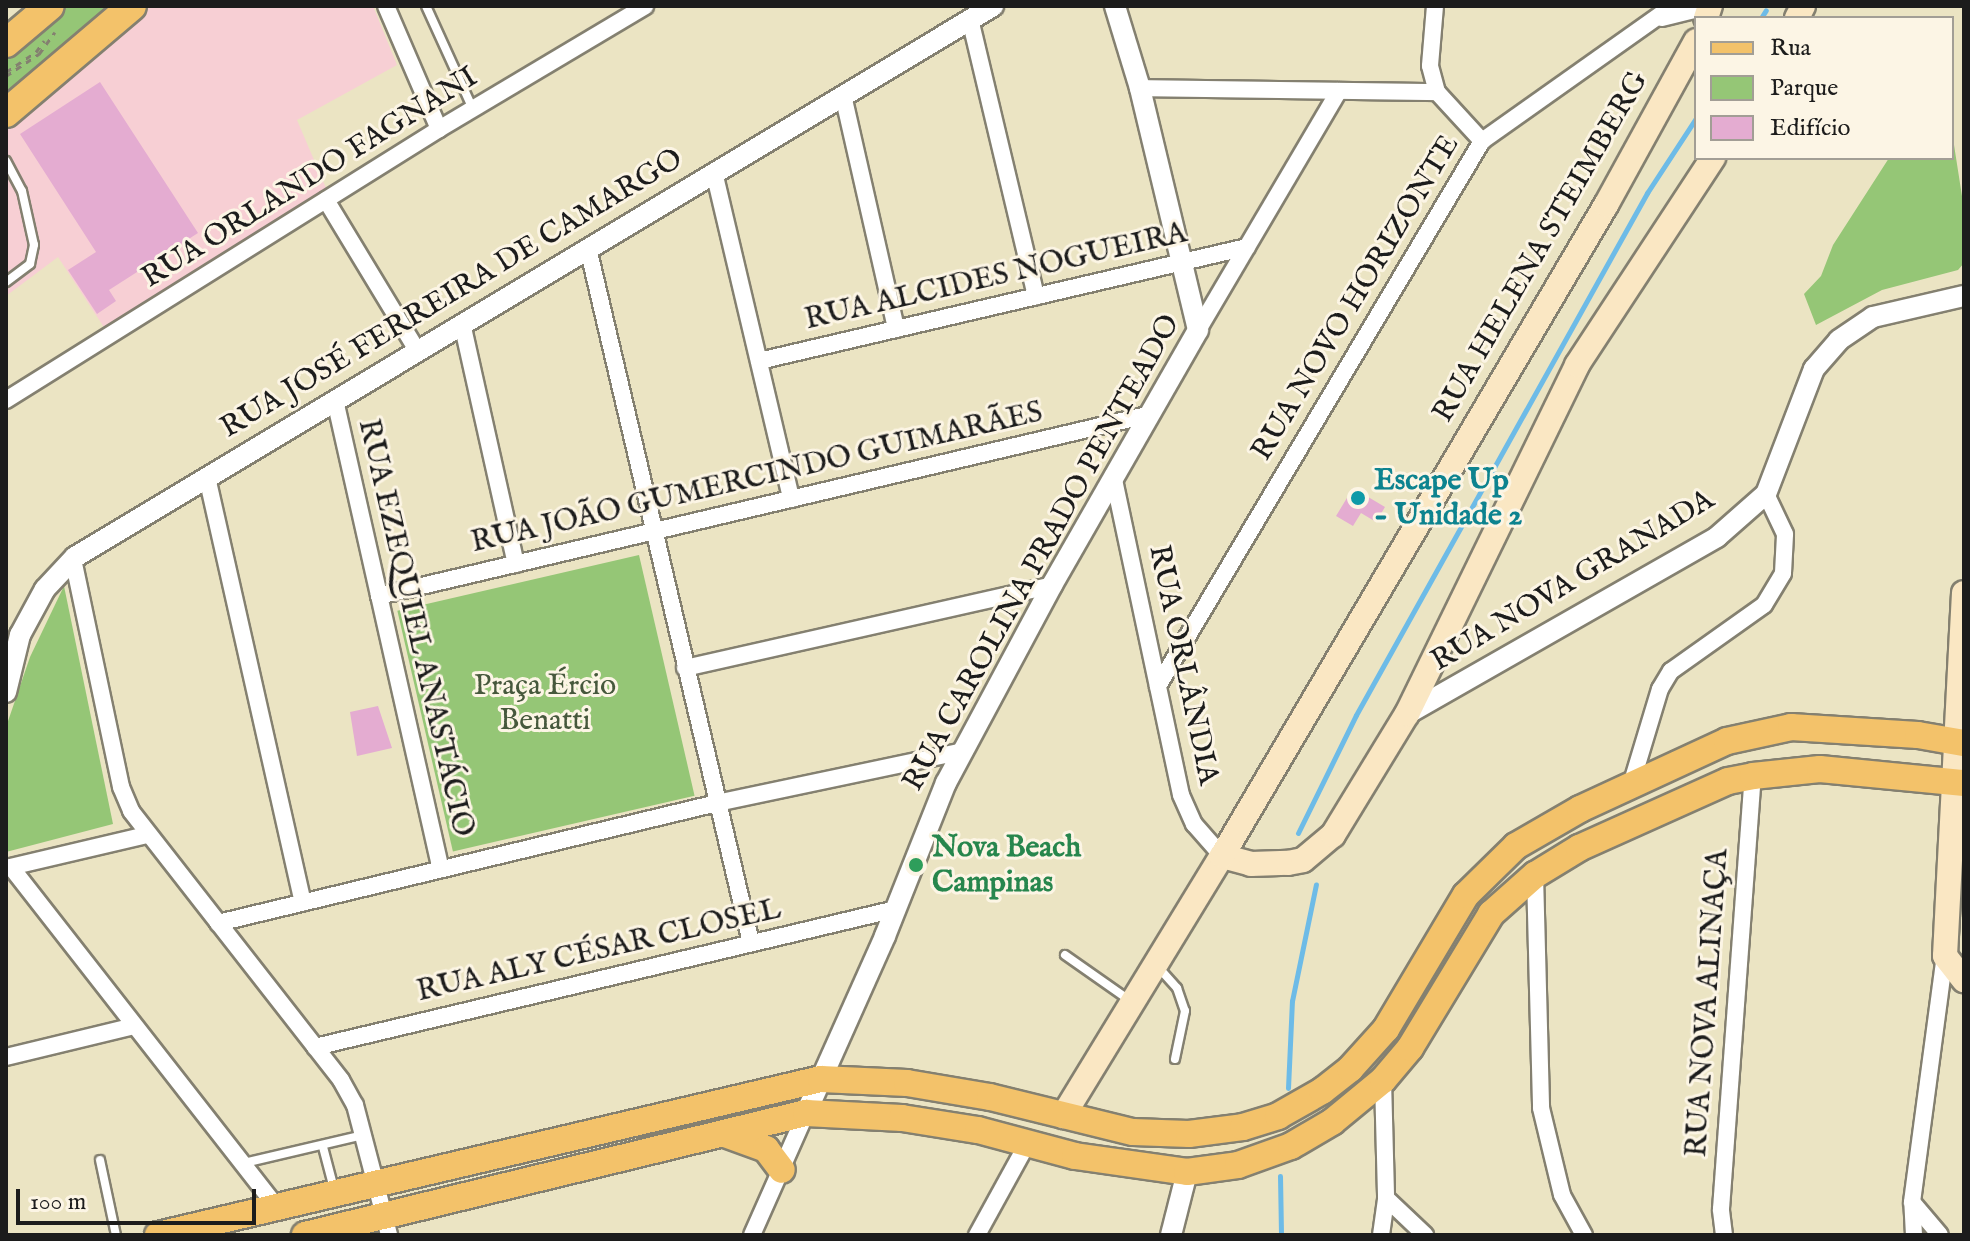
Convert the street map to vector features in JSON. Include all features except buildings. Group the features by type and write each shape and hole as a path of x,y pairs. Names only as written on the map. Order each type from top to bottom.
{"highway":[{"path":"6,113 132,6"},
{"path":"6,43 53,19"}],"main road":[{"name":"RUA HELENA STEIMBERG","path":"1063,1116 1222,856 1606,205 1694,45"},
{"path":"1222,856 1276,865 1303,860 1333,835 1407,714 1577,365 1712,160"},
{"path":"1964,593 1960,783 1945,956 1964,980"},
{"path":"158,1235 821,1079 907,1083 990,1097 1133,1132 1189,1134 1243,1127 1278,1116 1322,1091 1375,1041 1432,956 1466,895 1516,846 1631,785 1727,741 1791,727 1918,735 1959,742"},
{"path":"305,1235 387,1226 806,1113 902,1118 978,1130 1075,1156 1187,1172 1238,1165 1291,1146 1332,1122 1392,1070 1458,972 1491,914 1535,875 1579,848 1728,781 1753,776 1820,769 1960,783"},
{"path":"1375,1041 1393,1045 1392,1070"},
{"path":"902,1118 907,1083"},
{"path":"725,1134 766,1149 782,1170"},
{"path":"1187,1172 1184,1155 1189,1134"}],"street":[{"path":"6,34 28,6"},
{"path":"386,6 439,129"},
{"name":"RUA ORLANDO FAGNANI","path":"6,400 439,129 645,6"},
{"name":"RUA JOSÉ FERREIRA DE CAMARGO","path":"6,692 20,635 45,589 73,559 993,6"},
{"path":"1435,6 1430,66 1437,92 1482,141"},
{"name":"RUA NOVO HORIZONTE","path":"1158,686 1482,141 1673,6"},
{"path":"1655,20 1711,6"},
{"path":"1117,8 1140,88 1198,330"},
{"path":"970,19 1036,296"},
{"path":"1140,88 1437,92"},
{"name":"RUA CAROLINA PRADO PENTEADO","path":"752,1235 896,909 946,783 1147,415 1339,91"},
{"path":"843,95 896,329"},
{"path":"714,172 791,499"},
{"path":"326,200 417,350"},
{"name":"RUA ALCIDES NOGUEIRA","path":"759,361 1247,247"},
{"path":"588,248 652,532 751,943"},
{"path":"1631,785 1660,689 1671,671 1764,605 1783,573 1785,534 1766,494 1814,369 1839,340 1873,317 1964,296"},
{"path":"462,323 516,564"},
{"name":"RUA EZEQUIEL ANASTÁCIO","path":"335,400 441,869"},
{"name":"RUA JOÃO GUMERCINDO GUIMARÃES","path":"379,596 1147,415"},
{"name":"RUA ORLÂNDIA","path":"1113,475 1181,795 1194,824 1222,856"},
{"path":"207,477 303,902"},
{"name":"RUA NOVA GRANADA","path":"1407,714 1717,537 1766,494"},
{"path":"73,559 121,787 147,835 315,1047 355,1105 387,1226"},
{"path":"685,668 1052,585"},
{"path":"218,923 717,803 963,751"},
{"name":"RUA NOVA ALINAÇA","path":"1724,1235 1721,1209 1753,776"},
{"path":"147,835 8,868 278,1209"},
{"path":"1535,875 1541,1108 1562,1195 1584,1235"},
{"name":"RUA ALY CÉSAR CLOSEL","path":"315,1047 896,909"},
{"path":"1914,1235 1912,1202 1945,956"},
{"path":"6,1057 134,1026"},
{"path":"1381,1235 1386,1198 1392,1070"},
{"path":"977,1235 1027,1144"},
{"path":"1171,1235 1187,1172"},
{"path":"1386,1198 1425,1235"},
{"path":"1912,1202 1940,1235"}],"lane":[{"path":"426,6 473,109"},
{"path":"6,282 30,264 34,245 22,191 8,167"},
{"path":"1065,955 1132,1003"},
{"path":"1156,964 1177,988 1185,1011 1175,1059"},
{"path":"242,1164 364,1135"},
{"path":"323,1147 336,1195"},
{"path":"100,1160 116,1235"}],"path":[{"path":"6,76 39,54 53,19"}],"shaded area":[{"path":"151,6 373,6 397,65 297,120 326,188 109,335 58,257 6,296 6,130"}],"green space":[{"path":"59,6 122,6 6,104 6,51"},
{"path":"1954,145 1964,209 1964,263 1958,270 1882,290 1816,325 1804,294 1821,276 1833,245 1888,160 1954,160"},
{"name":"Praça Ércio Benatti","path":"639,555 695,796 453,851 397,611"},
{"path":"64,586 113,824 6,852 6,727 30,657"}],"waterway":[{"path":"1762,16 1766,10"},
{"path":"1298,833 1356,715 1647,193 1694,121"},
{"path":"1288,1088 1292,1001 1316,884"},
{"path":"1280,1176 1281,1235"}],"place":[{"name":"Escape Up - Unidade 2","path":"1358,498"},
{"name":"Nova Beach Campinas","path":"916,865"}]}
